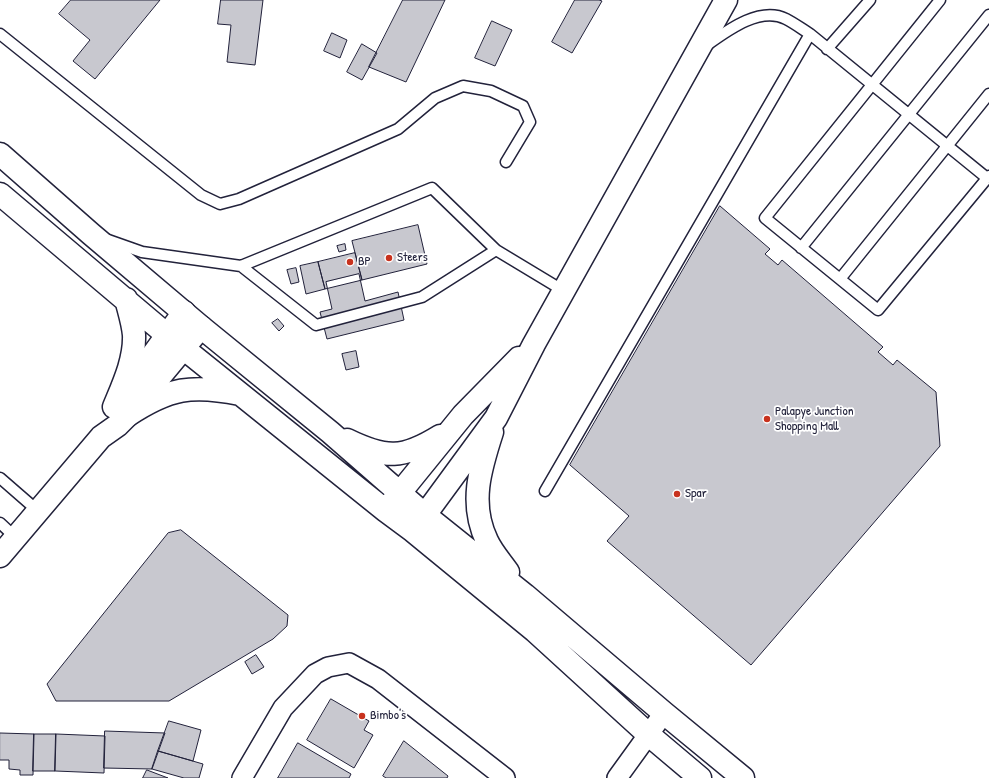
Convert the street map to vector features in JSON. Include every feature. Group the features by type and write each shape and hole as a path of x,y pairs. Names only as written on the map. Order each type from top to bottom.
{"main road":[{"path":"419,523 496,418 534,344 726,0"},
{"path":"0,154 91,234 201,327 330,432 399,493 419,523 649,735 700,778"},
{"path":"0,194 175,341 386,511 419,523 525,595 743,778"},
{"path":"0,556 101,436 118,425 131,361 134,336 126,299"},
{"path":"121,411 175,341 184,312"},
{"path":"175,341 201,327"},
{"path":"386,511 463,414 534,344"},
{"path":"121,411 147,403 165,394 199,388 223,390 241,394"},
{"path":"496,418 480,474 477,507 479,520 487,541 525,595"},
{"path":"330,432 355,444 393,455 411,452 451,429"}],"street":[{"path":"242,778 283,708 315,674 328,667 349,663 378,679 505,778"},
{"path":"617,778 664,713"}],"lane":[{"path":"827,49 870,0"},
{"path":"696,53 727,30 763,15 785,18 810,34 827,49 872,85 908,115 988,177 878,310 764,218 872,85 940,0"},
{"path":"801,248 989,15"},
{"path":"0,34 201,195 220,204 239,199 398,129 435,98 463,86 491,91 523,106 530,122 506,162"},
{"path":"545,491 810,34"},
{"path":"840,279 989,94"},
{"path":"91,234 142,252 241,266 432,188 496,250 564,292"},
{"path":"241,266 316,326 422,297 496,250"},
{"path":"0,478 38,511"},
{"path":"0,523 16,538"}],"building":[{"path":"71,0 160,0 95,79 73,61 90,40 59,14"},
{"path":"221,0 263,0 255,65 227,62 231,25 218,24"},
{"path":"403,0 445,0 406,82 369,67"},
{"path":"575,0 602,1 572,53 552,42"},
{"path":"492,21 512,30 495,66 475,58"},
{"path":"332,33 347,40 340,58 324,51"},
{"path":"362,44 377,53 362,80 347,72"},
{"name":"Palapye Junction Shopping Mall","path":"720,206 770,249 765,254 778,265 782,260 883,347 878,352 893,365 897,360 936,392 940,446 751,665 607,541 629,516 570,465"},
{"path":"418,225 427,264 362,280 352,241"},
{"path":"345,244 346,250 339,252 337,246"},
{"path":"355,253 362,280 325,289 318,262"},
{"path":"318,262 325,289 306,294 300,266"},
{"path":"296,268 299,282 291,284 287,270"},
{"path":"359,274 365,301 398,292 404,320 327,339 320,312 332,309 326,282"},
{"path":"278,319 284,326 279,331 272,323"},
{"path":"356,351 359,367 346,370 342,354"},
{"path":"181,530 288,615 287,626 273,639 169,701 56,701 47,684 168,533"},
{"path":"256,655 264,667 252,674 245,662"},
{"path":"331,699 369,721 364,730 373,735 354,768 307,740"},
{"path":"169,721 201,730 193,761 158,751"},
{"path":"105,731 165,733 152,769 104,768"},
{"path":"0,733 34,734 33,775 20,775 20,770 9,769 9,760 0,760"},
{"path":"34,734 56,734 55,771 33,771"},
{"path":"56,734 105,736 104,773 55,771"},
{"path":"404,741 448,776 447,778 386,778 383,776"},
{"path":"298,743 351,774 349,778 278,778"},
{"path":"158,751 203,764 199,778 184,778 152,769"},
{"path":"147,770 168,778 143,778"}],"place":[{"name":"Steers","path":"389,258"},
{"name":"BP","path":"350,262"},
{"name":"Palapye Junction Shopping Mall","path":"767,419"},
{"name":"Spar","path":"677,494"},
{"name":"Bimbo's","path":"362,716"}]}
